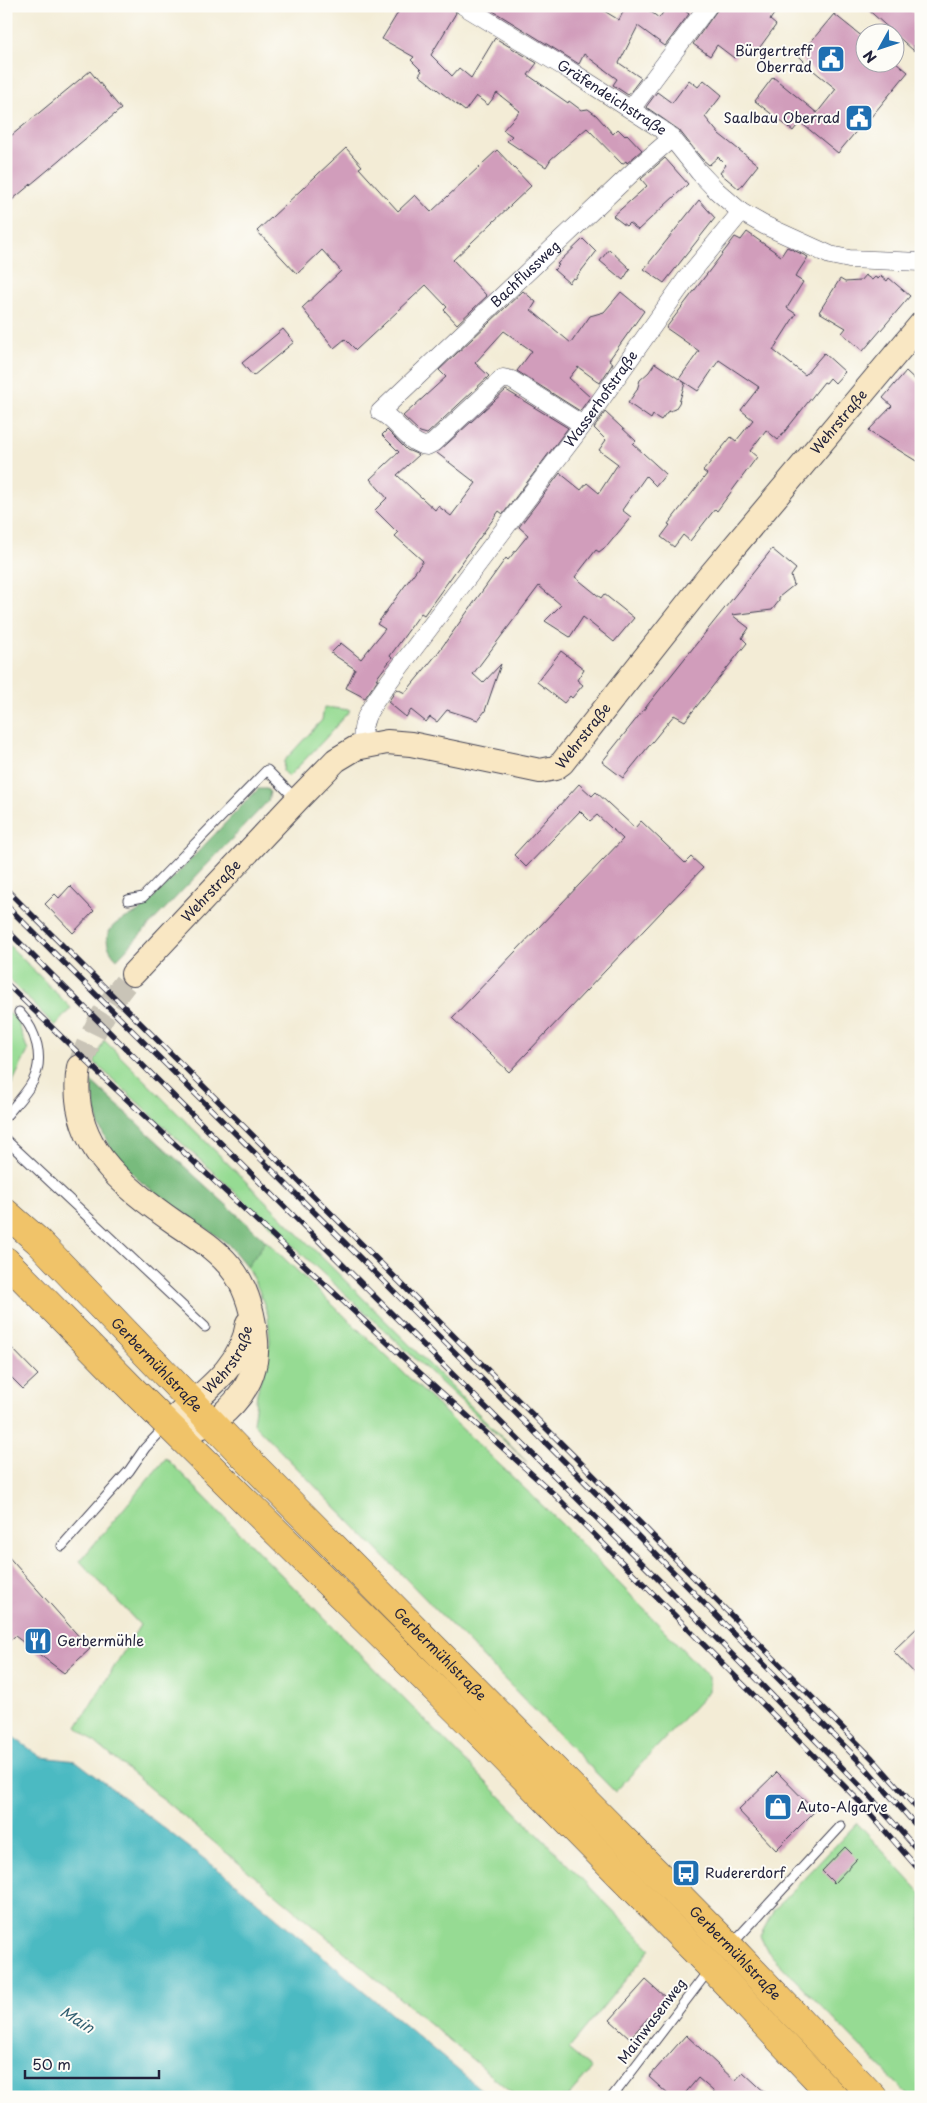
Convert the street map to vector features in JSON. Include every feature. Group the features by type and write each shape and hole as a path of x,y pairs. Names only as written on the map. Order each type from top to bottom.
{"main road":[{"name":"Gerbermühlstraße","path":"6,1213 38,1241 213,1424 730,1947 873,2097"},
{"name":"Gerbermühlstraße","path":"6,1261 488,1741 711,1967 834,2097"},
{"path":"711,1967 730,1947"}],"street":[{"name":"Gräfendeichstraße","path":"464,6 631,110 672,138 699,172 741,212"},
{"path":"631,110 708,6"},
{"name":"Bachflussweg","path":"583,424 512,380 504,378 468,413 427,446 415,442 388,415 380,412 637,168 672,138"},
{"path":"741,212 764,225 830,255 849,259 921,262"},
{"name":"Wasserhofstraße","path":"363,745 361,732 366,716 396,673 583,424 686,280 741,212"},
{"name":"Wehrstraße","path":"133,974 297,800 336,760 348,752 363,745 387,742 411,744 540,771 555,768 562,763 707,579 921,324"},
{"name":"Wehrstraße","path":"79,1067 78,1094 82,1119 87,1134 102,1160 112,1173 136,1194 204,1242 224,1260 235,1273 250,1309 256,1349 256,1362 252,1375 248,1386 213,1424"},
{"name":"Wehrstraße","path":"168,1424 228,1370 238,1356 247,1329 250,1309"},
{"path":"168,1424 178,1428 192,1428 213,1424"}],"lane":[{"path":"128,900 143,897 267,770 297,800"},
{"path":"6,1116 33,1080 39,1054 29,1022 19,1012"},
{"path":"6,1140 205,1327"},
{"path":"62,1546 129,1472 145,1448 168,1424"},
{"path":"730,1947 841,1826"},
{"name":"Mainwasenweg","path":"615,2096 711,1967"}],"green space":[{"path":"324,707 350,710 288,777 283,771 284,761 322,720"},
{"path":"258,789 267,789 270,792 268,801 117,959 107,943 112,927 143,908"},
{"path":"6,942 71,1008 55,1026 6,976"},
{"path":"6,1009 17,1020 28,1051 6,1096"},
{"path":"104,1040 527,1462 94,1062"},
{"path":"91,1081 266,1241 247,1267 228,1244 141,1182 115,1156 98,1124"},
{"path":"266,1241 570,1532 709,1677 709,1691 615,1792 253,1423 257,1393 270,1342 268,1315 258,1288 247,1267"},
{"path":"166,1458 651,1949 568,2049 592,2069 568,2097 517,2097 77,1727 140,1625 80,1561"},
{"path":"857,1823 921,1893 921,2097 910,2097 768,1952 760,1936 774,1910"}],"water":[{"name":"Main","path":"6,1732 41,1757 76,1761 228,1877 490,2097 6,2097"}],"building":[{"path":"402,6 453,6 456,13 431,55 452,76 459,68 471,78 495,38 537,63 528,75 568,103 569,101 581,110 588,109 613,134 618,129 625,136 627,134 642,150 627,163 626,161 622,164 587,128 551,159 546,167 507,141 512,136 503,130 520,111 497,93 488,105 476,96 465,111 419,75 422,71 411,60 414,57 382,39"},
{"path":"485,6 596,6 619,20 626,6 643,6 659,18 668,6 679,6 689,14 665,46 638,26 619,63 641,78 628,95 613,85 617,79 584,54 579,64"},
{"path":"720,6 775,6 771,12 774,14 770,20 776,25 755,54 744,46 734,58 717,45 710,56 693,44"},
{"path":"864,6 907,6 914,13 914,51 904,42 904,22 882,22"},
{"path":"834,14 854,30 854,72 904,72 904,69 908,72 838,153 800,122 793,131 755,101 773,77 817,113 836,89 803,62 799,56"},
{"path":"90,71 121,109 6,205 6,140"},
{"path":"689,80 698,87 704,80 722,95 705,117 719,134 758,165 739,189 720,173 726,165 718,157 709,165 679,130 646,107 657,92 672,103"},
{"path":"346,148 362,166 359,168 398,211 415,195 431,212 497,150 531,186 453,260 487,296 457,324 444,310 447,307 426,285 356,350 345,339 334,348 302,308 341,271 322,250 297,274 257,231"},
{"path":"665,158 688,184 638,230 629,223 626,226 613,216 647,186 641,179"},
{"path":"699,200 715,218 664,283 644,269"},
{"path":"747,232 781,256 787,247 808,257 795,277 803,282 787,308 796,314 773,350 805,375 824,353 845,372 835,383 830,378 826,383 824,382 778,440 766,430 750,451 757,457 717,511 715,509 690,541 683,535 674,547 661,537 670,525 668,524 707,474 703,471 731,437 736,441 753,420 741,410 759,387 719,360 698,391 681,380 685,383 679,403 675,409 667,412 661,420 653,415 651,419 628,403 637,390 640,380 655,363 679,379 699,351 666,328 735,237 741,240"},
{"path":"583,239 596,252 575,279 573,278 569,283 554,270 559,265 557,264"},
{"path":"609,249 630,269 623,280 600,261"},
{"path":"865,275 872,280 875,277 878,279 881,276 887,281 889,278 910,296 863,351 842,333 846,328 819,312 840,279 845,282 860,281"},
{"path":"523,291 536,302 531,310 571,343 590,316 604,312 621,292 644,311 609,360 613,363 600,383 578,367 569,378 590,397 580,411 517,371 532,351 504,331 475,363 489,376 427,434 420,432 403,416 446,377 439,370"},
{"path":"283,329 294,342 253,376 242,363"},
{"path":"906,371 921,385 921,464 868,431 892,406 883,398"},
{"path":"506,390 568,428 503,514 499,511 424,615 421,613 390,656 392,658 376,679 378,679 365,698 346,688 355,669 331,653 341,643 361,659 385,629 377,624 423,561 395,536 398,533 375,510 387,498 370,479 399,452 382,435 387,430 407,450 419,455 397,475 435,510 438,506 451,516 476,483 437,453"},
{"path":"605,412 636,441 633,444 666,474 656,486 646,476 622,510 631,517 608,545 599,552 596,550 575,577 601,598 604,594 634,618 614,642 583,617 570,637 545,621 561,605 539,586 473,674 483,683 501,664 485,711 478,720 447,710 437,722 430,717 426,722 411,710 406,717 388,702 397,689 405,693 437,654 506,558 508,560 528,535 519,527 560,473 581,490 587,483 599,493 618,464 599,450 606,440 594,428"},
{"path":"772,549 796,569 791,576 794,585 779,597 779,601 772,610 732,615 749,628 742,638 747,643 685,721 674,715 623,778 602,762"},
{"path":"561,651 584,669 577,680 583,685 572,698 570,696 564,703 537,682"},
{"path":"579,784 592,796 596,792 635,828 641,821 685,863 691,857 703,868 509,1072 452,1018 623,839 597,815 590,821 580,811 526,867 514,855"},
{"path":"70,886 94,911 73,933 45,904 55,894 59,898"},
{"path":"6,1342 38,1375 23,1389 6,1372"},
{"path":"6,1554 90,1649 64,1673 15,1636 6,1644"},
{"path":"921,1624 921,1680 893,1651"},
{"path":"777,1772 815,1811 776,1850 738,1810"},
{"path":"845,1847 857,1859 834,1883 822,1871"},
{"path":"646,1980 666,1998 630,2038 610,2020"},
{"path":"686,2035 735,2081 743,2072 770,2097 720,2097 698,2078 682,2097 671,2097 649,2077"}],"tunnel":[{"path":"79,1067 89,1042 102,1018 116,995 133,974"}],"railway":[{"path":"6,889 587,1469 872,1758 921,1813"},
{"path":"6,905 580,1477 864,1766 921,1831"},
{"path":"6,929 678,1599 867,1793 921,1854"},
{"path":"6,983 103,1077 420,1373 555,1495 859,1801 921,1872"}],"place":[{"name":"Bürgertreff Oberrad","path":"831,59"},
{"name":"Saalbau Oberrad","path":"859,118"},
{"name":"Gerbermühle","path":"38,1641"},
{"name":"Auto-Algarve","path":"778,1807"},
{"name":"Rudererdorf","path":"686,1873"}]}
